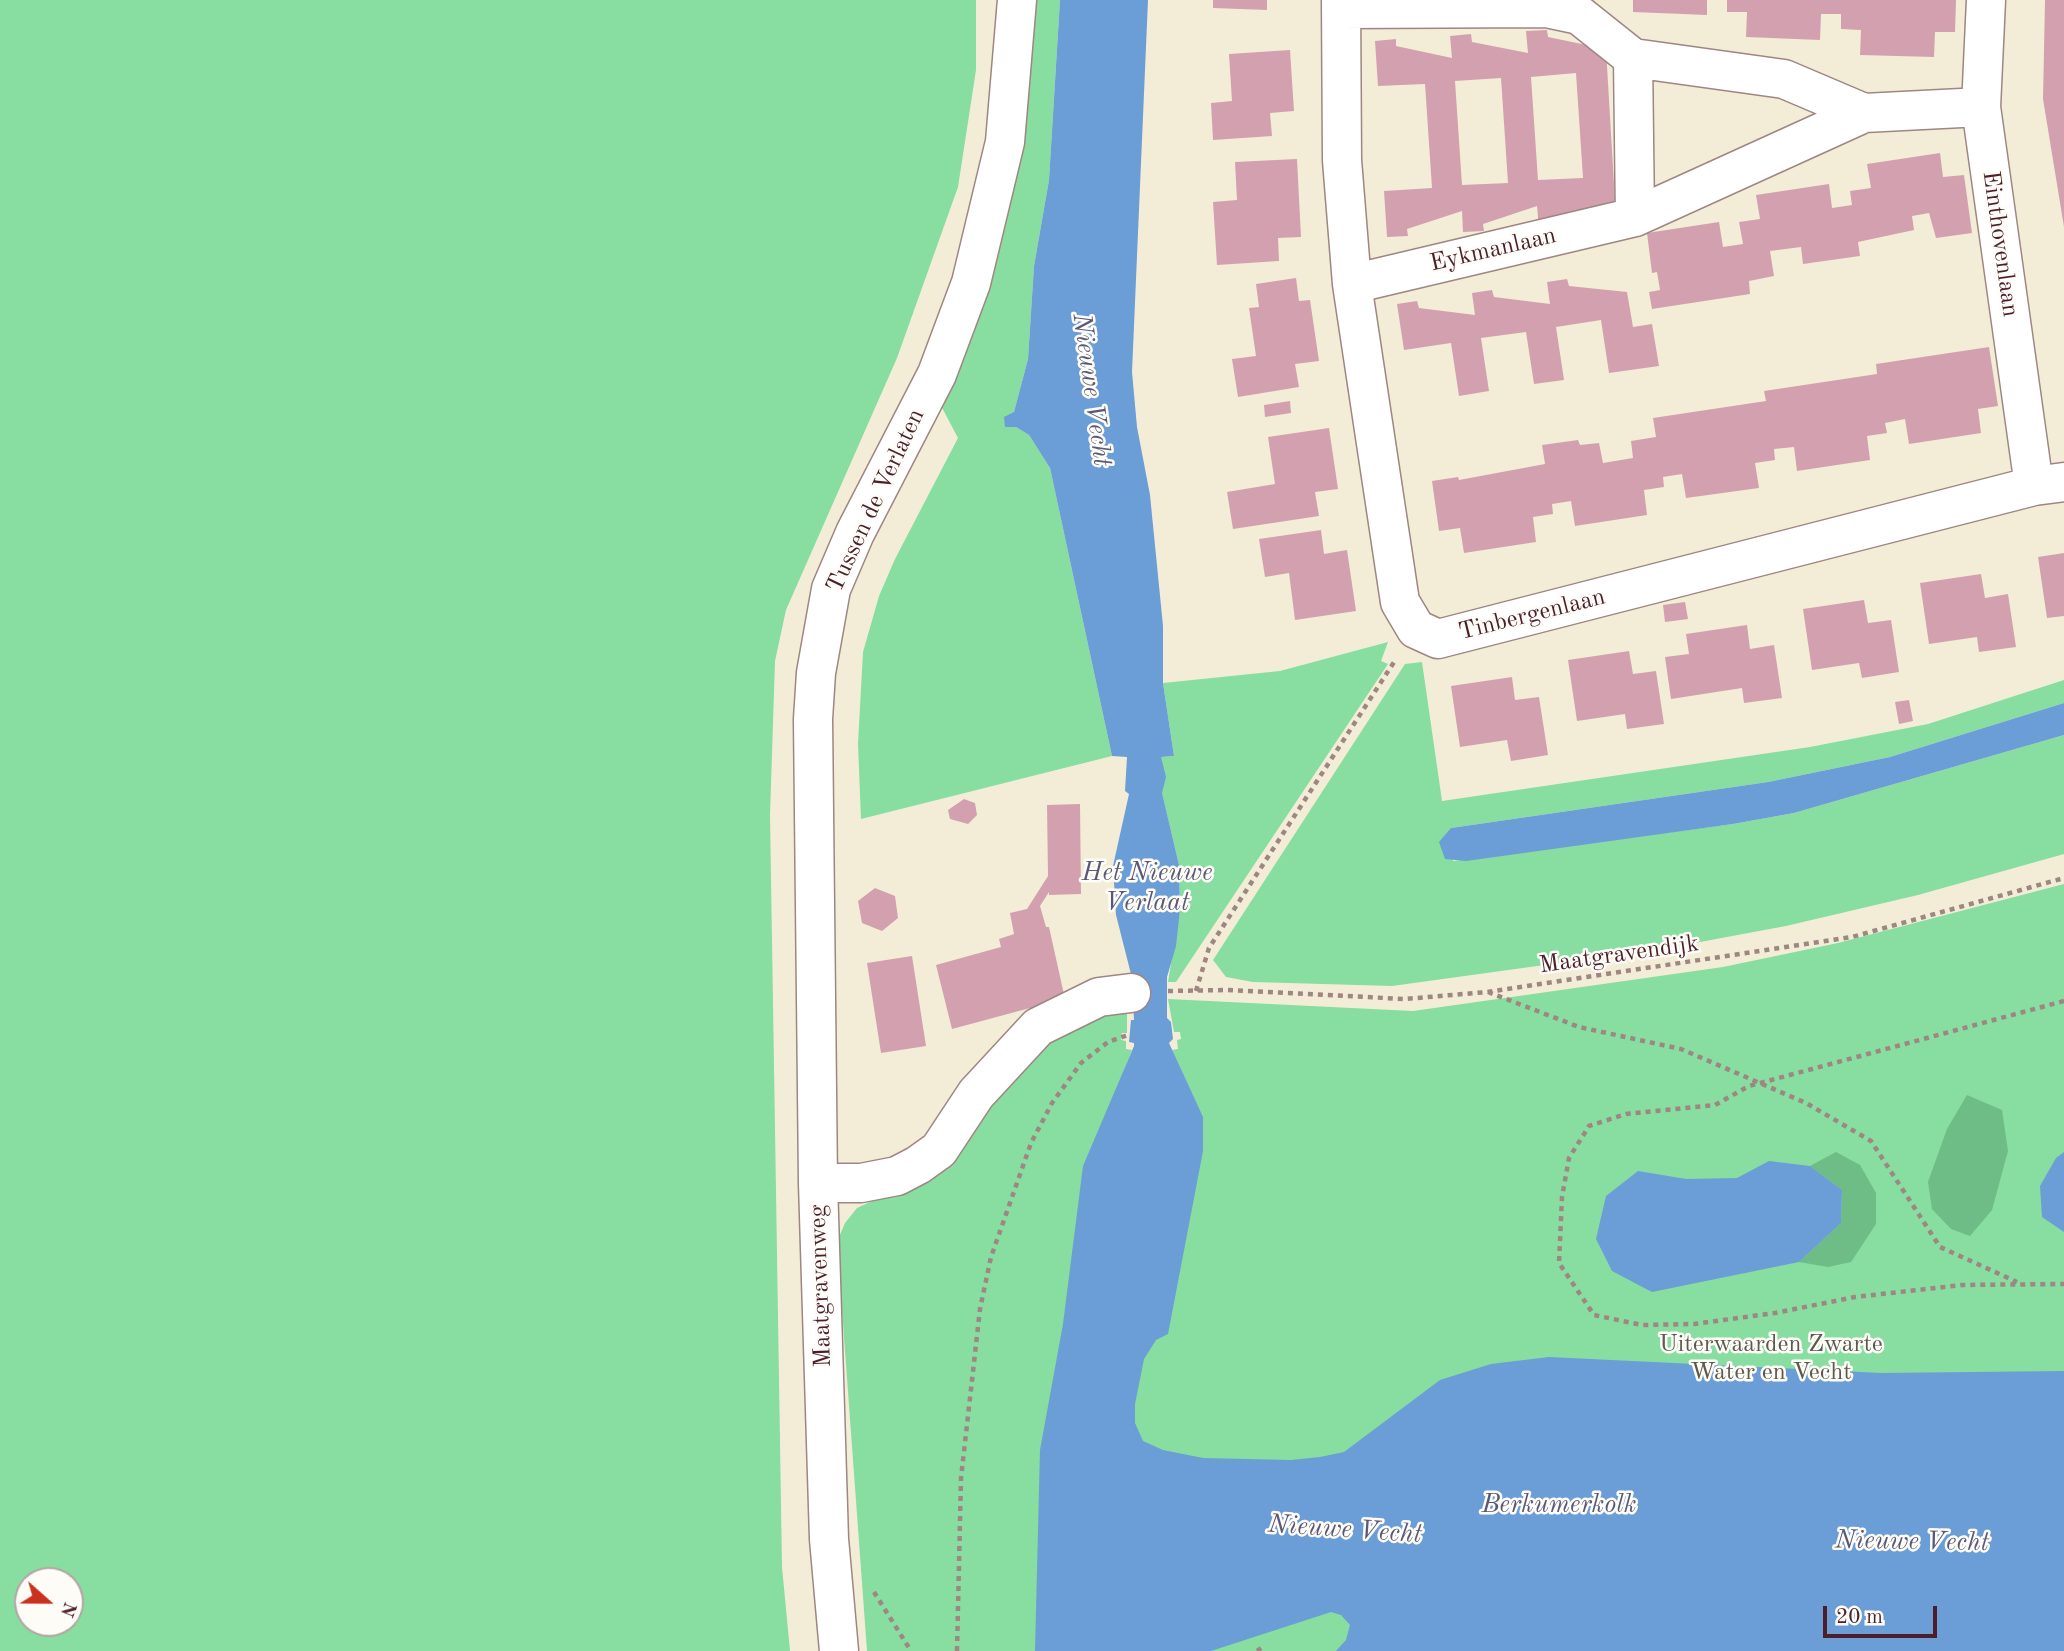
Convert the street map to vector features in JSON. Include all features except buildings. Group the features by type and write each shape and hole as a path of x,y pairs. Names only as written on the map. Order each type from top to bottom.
{"street":[{"name":"Tussen de Verlaten","path":"818,1183 813,719 821,634 831,589 855,533 937,374 971,283 1005,142 1017,0"},
{"name":"Einthovenlaan","path":"1986,0 1981,107 2049,484"},
{"path":"1416,629 1400,602 1352,284 1342,160 1341,4 1546,8 1579,15 1633,58 1635,217"},
{"name":"Eykmanlaan","path":"1633,58 1784,79 1864,113"},
{"name":"Eykmanlaan","path":"1352,284 1635,217 1864,113 1981,107"},
{"name":"Tinbergenlaan","path":"1416,629 1438,639 2049,484"},
{"name":"Maatgravenweg","path":"839,1651 829,1539 818,1183 860,1183 897,1176 918,1165 939,1150 976,1094 1038,1027 1099,997 1130,993"}],"path":[{"path":"1196,990 1209,948 1416,629"},
{"name":"Maatgravendijk","path":"1171,991 1405,999 1487,992 1852,937 2064,878"},
{"path":"1487,992 1578,1027 1681,1049 1806,1102 1871,1141 1940,1247 2020,1283"},
{"path":"957,1651 961,1478 980,1309 991,1257 1031,1143 1052,1103 1080,1063 1108,1042 1129,1035 1130,993"},
{"path":"2064,1001 1760,1083 1715,1105 1626,1114 1589,1126 1569,1158 1562,1197 1559,1263 1594,1315 1642,1325 1694,1324 1775,1313 1855,1297 1962,1285 2064,1284"},
{"path":"1257,1651 1264,1646"}],"green space":[{"path":"0,0 976,0 976,70 958,187 897,358 786,610 775,661 770,815 782,1567 790,1651 0,1651"},
{"path":"1028,0 1060,0 1049,180 1034,266 1028,359 1014,412 1016,427 1029,435 1050,468 1112,756 861,819 858,744 863,652 879,596 895,559 958,438 939,402"},
{"path":"1388,642 1381,661 1388,664 1176,982 1168,982 1180,909 1179,865 1162,794 1161,757 1174,756 1163,683 1280,671"},
{"path":"1422,662 1442,801 1810,747 1928,724 2064,680 2064,703 1890,757 1768,782 1451,828 1453,861 1733,824 1794,813 2064,735 2064,854 1918,895 1786,926 1668,948 1392,986 1253,982 1226,977 1213,960 1405,664"},
{"name":"Uiterwaarden Zwarte Water en Vecht","path":"2064,884 2064,1651 867,1651 837,1242 845,1223 857,1208 924,1177 1027,1055 1068,1026 1127,1003 1127,1033 1122,1033 1121,1040 1126,1041 1126,1049 1132,1050 1110,1106 1196,1104 1172,1050 1178,1049 1177,1040 1181,1039 1180,1032 1174,1032 1168,999 1413,1011 1723,967 1838,943"},
{"path":"1967,1095 2002,1110 2008,1151 1992,1210 1970,1236 1951,1229 1932,1209 1928,1182 1947,1129"},
{"path":"1836,1152 1860,1165 1876,1193 1876,1224 1851,1262 1828,1267 1799,1262 1841,1223 1842,1190 1810,1166"}],"water":[{"name":"Berkumerkolk","path":"1060,0 1148,0 1132,372 1137,427 1150,495 1163,626 1163,683 1174,756 1161,757 1166,777 1162,793 1179,865 1180,909 1176,946 1167,977 1167,1018 1171,1022 1173,1039 1169,1043 1203,1117 1203,1151 1168,1334 1156,1340 1144,1359 1135,1404 1135,1423 1143,1441 1163,1450 1203,1458 1291,1460 1320,1457 1344,1452 1440,1380 1491,1364 1549,1357 1881,1373 2064,1371 2064,1651 1336,1651 1346,1640 1350,1625 1341,1615 1331,1612 1211,1651 1035,1651 1040,1450 1063,1324 1083,1166 1134,1046 1134,1043 1129,1042 1131,1020 1134,1020 1132,978 1116,915 1113,866 1129,794 1125,791 1127,757 1112,756 1050,468 1029,435 1016,427 1005,427 1004,417 1014,412 1028,359 1034,266 1049,180"},
{"path":"2064,703 2064,735 1794,813 1466,861 1445,859 1439,842 1451,828 1768,782 1890,757"},
{"path":"2064,1152 2064,1232 2042,1217 2040,1186 2056,1158"},
{"path":"1769,1161 1810,1166 1842,1190 1841,1223 1799,1262 1652,1292 1612,1271 1596,1239 1606,1196 1638,1171 1686,1179 1737,1178"}],"water label":[{"name":"Nieuwe Vecht","path":"1091,390"},
{"name":"Het Nieuwe Verlaat","path":"1147,888"},
{"name":"Nieuwe Vecht","path":"1345,1530"},
{"name":"Nieuwe Vecht","path":"1912,1542"}]}
